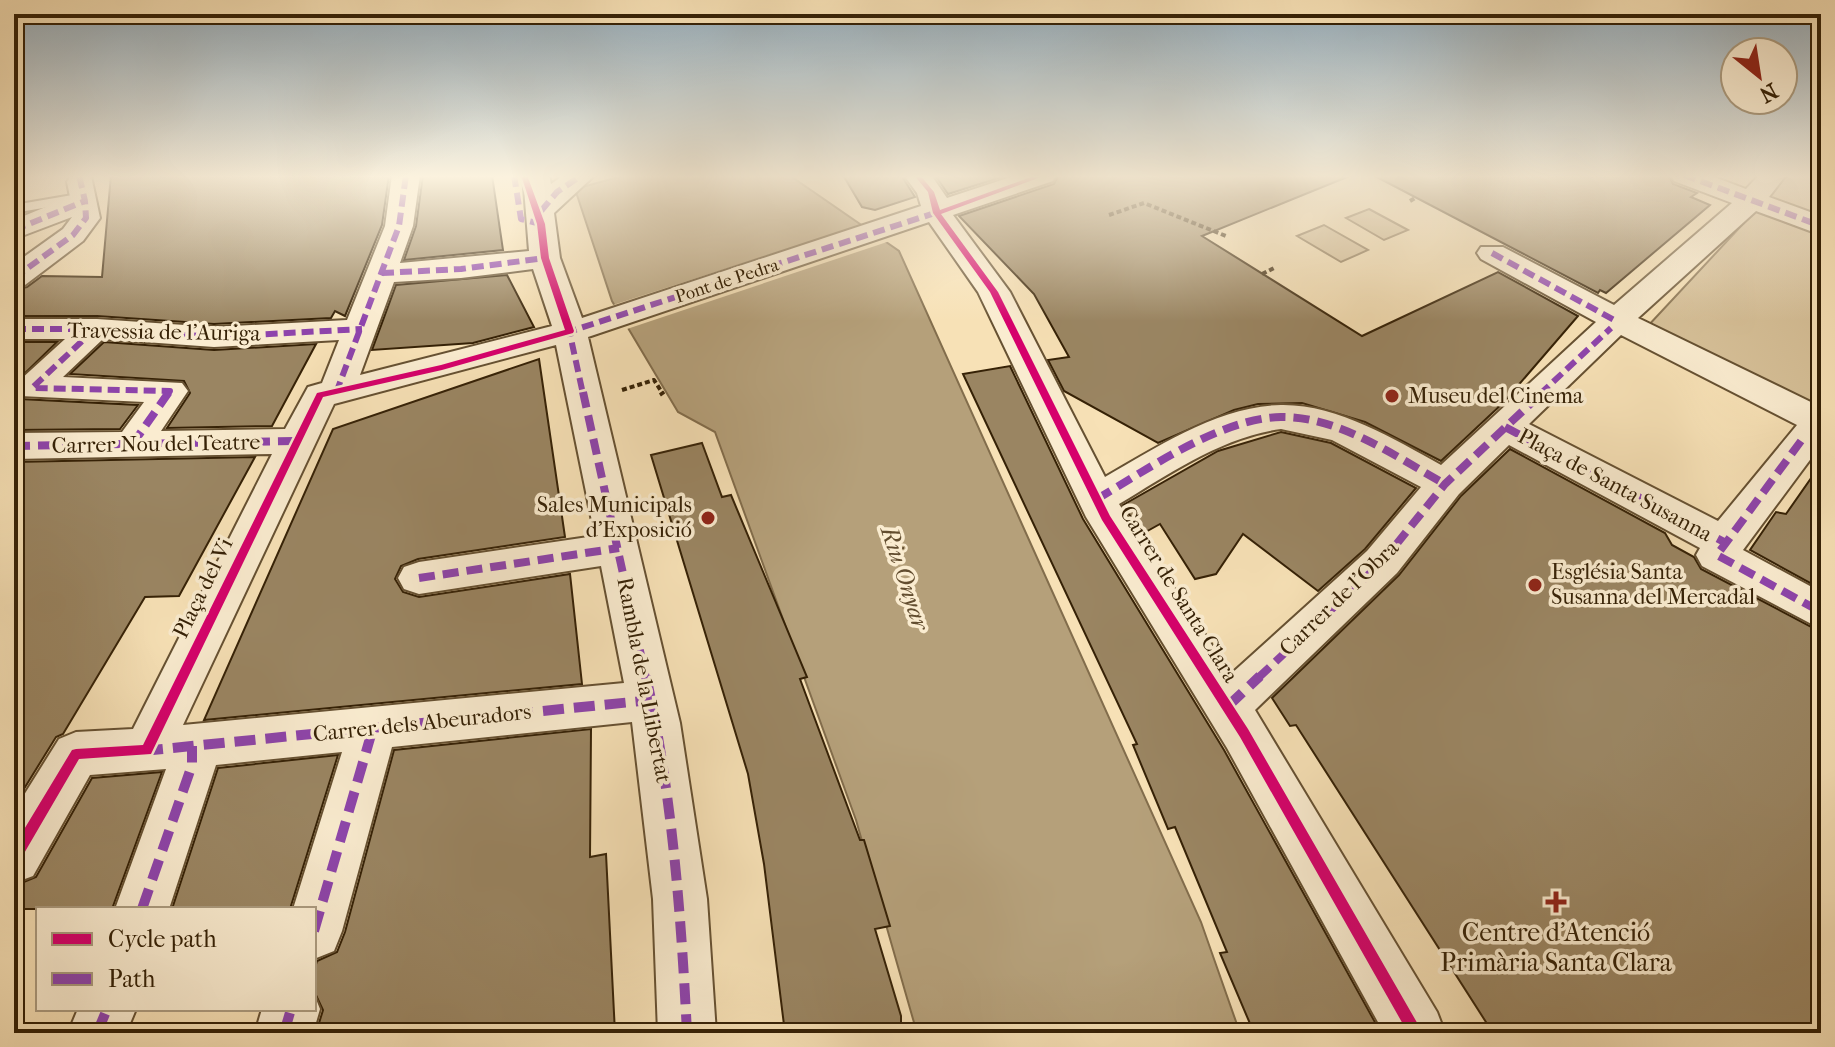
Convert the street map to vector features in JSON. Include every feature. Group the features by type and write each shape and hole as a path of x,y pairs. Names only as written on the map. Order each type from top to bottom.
{"street":[{"path":"14,278 73,235 82,224"},
{"path":"336,393 399,224"},
{"name":"Rambla de la Llibertat","path":"542,224 545,258 570,331 652,700 680,899 687,1033"},
{"name":"Pont de Pedra","path":"336,393 609,320 903,224"},
{"name":"Carrer de Santa Clara","path":"923,224 994,292 1097,499 1227,707 1416,1033"},
{"name":"Carrer de l'Obra","path":"1227,707 1382,562 1445,484 1616,321 1725,224"},
{"path":"1492,253 1616,321 1820,421 1722,549"},
{"path":"382,273 461,269 545,258"},
{"name":"Travessia de l'Auriga","path":"14,329 95,329 214,337 362,329"},
{"path":"95,329 32,388 170,391 132,445"},
{"name":"Plaça del Vi","path":"143,907 192,765 170,748 298,441 320,395 336,393"},
{"path":"1097,499 1196,444 1249,424 1281,417 1344,430 1445,484"},
{"name":"Plaça de Santa Susanna","path":"1505,427 1722,549 1821,612"},
{"name":"Carrer Nou del Teatre","path":"14,446 298,441"},
{"path":"419,578 619,548"},
{"name":"Carrer dels Abeuradors","path":"170,748 652,700"},
{"path":"316,924 373,728"},
{"path":"14,858 76,754 170,748"},
{"path":"97,1033 106,1011"},
{"path":"284,1033 290,1011"}],"path":[{"path":"1196,224 1226,236"},
{"path":"1262,274 1276,267"},
{"path":"622,390 654,380 663,395"}],"shaded area":[{"path":"1356,224 1397,224 1408,230 1384,240"},
{"path":"1743,224 1821,224 1821,413 1646,328"},
{"path":"1324,225 1368,250 1341,262 1297,236"}],"water":[{"name":"Riu Onyar","path":"587,224 860,224 899,251 1201,922 1240,1033 917,1033 856,820 715,432 678,412 612,301"}],"pier":[{"path":"864,224 890,241 624,330 610,306"}],"building":[{"path":"107,224 382,224 345,316 335,311 331,318 214,324 97,316 14,316 14,290 27,287 42,276 102,277"},
{"path":"499,224 503,250 404,260 416,226"},
{"path":"967,224 1232,224 1202,236 1362,336 1498,272 1578,316 1503,403 1441,461 1365,422 1302,403 1258,404 1234,410 1158,443 1064,391 1048,360 1069,357 1034,294"},
{"path":"1466,224 1688,224 1606,293 1600,290 1598,293"},
{"path":"507,275 534,327 473,343 372,350 396,285"},
{"path":"14,342 57,342 14,384"},
{"path":"104,342 214,350 316,344 272,426 167,428 190,393 184,381 70,374"},
{"path":"539,359 565,537 418,559 401,566 395,579 403,592 419,597 570,574 582,684 204,720 333,429"},
{"path":"1010,366 1083,519 1224,750 1381,1033 1254,1033 1220,953 1227,952 1175,827 1168,829 1133,745 1137,744 963,374"},
{"path":"14,392 20,399 138,405 120,429 14,430"},
{"path":"1281,432 1331,443 1416,488 1365,549 1318,591 1243,534 1216,574 1195,579 1160,524 1142,534 1123,505 1218,451"},
{"path":"702,443 722,497 731,495 807,677 800,679 860,840 864,840 890,926 875,929 901,1016 901,1033 785,1033 764,864 748,774 651,455"},
{"path":"1510,449 1665,533 1672,545 1694,557 1701,569 1821,632 1821,1033 1493,1033 1296,725 1290,726 1272,698 1399,575 1461,496"},
{"path":"255,457 179,596 145,597 63,734 56,737 14,805 14,462"},
{"path":"1821,464 1821,589 1750,550 1776,512 1786,514"},
{"path":"591,729 590,857 606,854 615,1033 316,1033 323,1010 316,995 316,964 337,952 345,932 394,750"},
{"path":"338,755 291,907 173,907 218,768"},
{"path":"162,772 113,907 14,909 14,886 36,877 92,778"}],"marked path":[{"path":"14,230 29,224"},
{"path":"14,278 73,235 82,224"},
{"path":"336,393 399,224"},
{"path":"565,333 901,224"},
{"path":"1815,224 1821,226"},
{"path":"1492,253 1616,321"},
{"path":"382,273 461,269 545,258"},
{"path":"568,325 656,723 680,899 687,1033"},
{"path":"1227,707 1382,562 1445,484 1611,328"},
{"path":"14,329 97,329 214,337 362,329"},
{"path":"95,329 32,388 170,391 132,445"},
{"path":"1097,499 1212,437 1260,420 1281,417 1302,419 1344,432 1445,484"},
{"path":"1505,427 1726,543"},
{"path":"14,446 298,441"},
{"path":"1801,441 1717,555 1821,612"},
{"path":"419,578 619,548"},
{"path":"142,751 652,700"},
{"path":"316,924 373,728"},
{"path":"143,907 192,765 192,746"},
{"path":"97,1033 106,1011"},
{"path":"284,1033 290,1011"}],"cycle path":[{"path":"14,858 76,754 147,750 320,395 442,367 570,331 545,258 541,224"},
{"path":"945,224 994,292 1106,517 1244,733 1416,1033"}],"place":[{"name":"Museu del Cinema","path":"1392,396"},
{"name":"Sales Municipals d'Exposició","path":"708,518"},
{"name":"Església Santa Susanna del Mercadal","path":"1535,585"},
{"name":"Centre d'Atenció Primària Santa Clara","path":"1556,902"}]}
